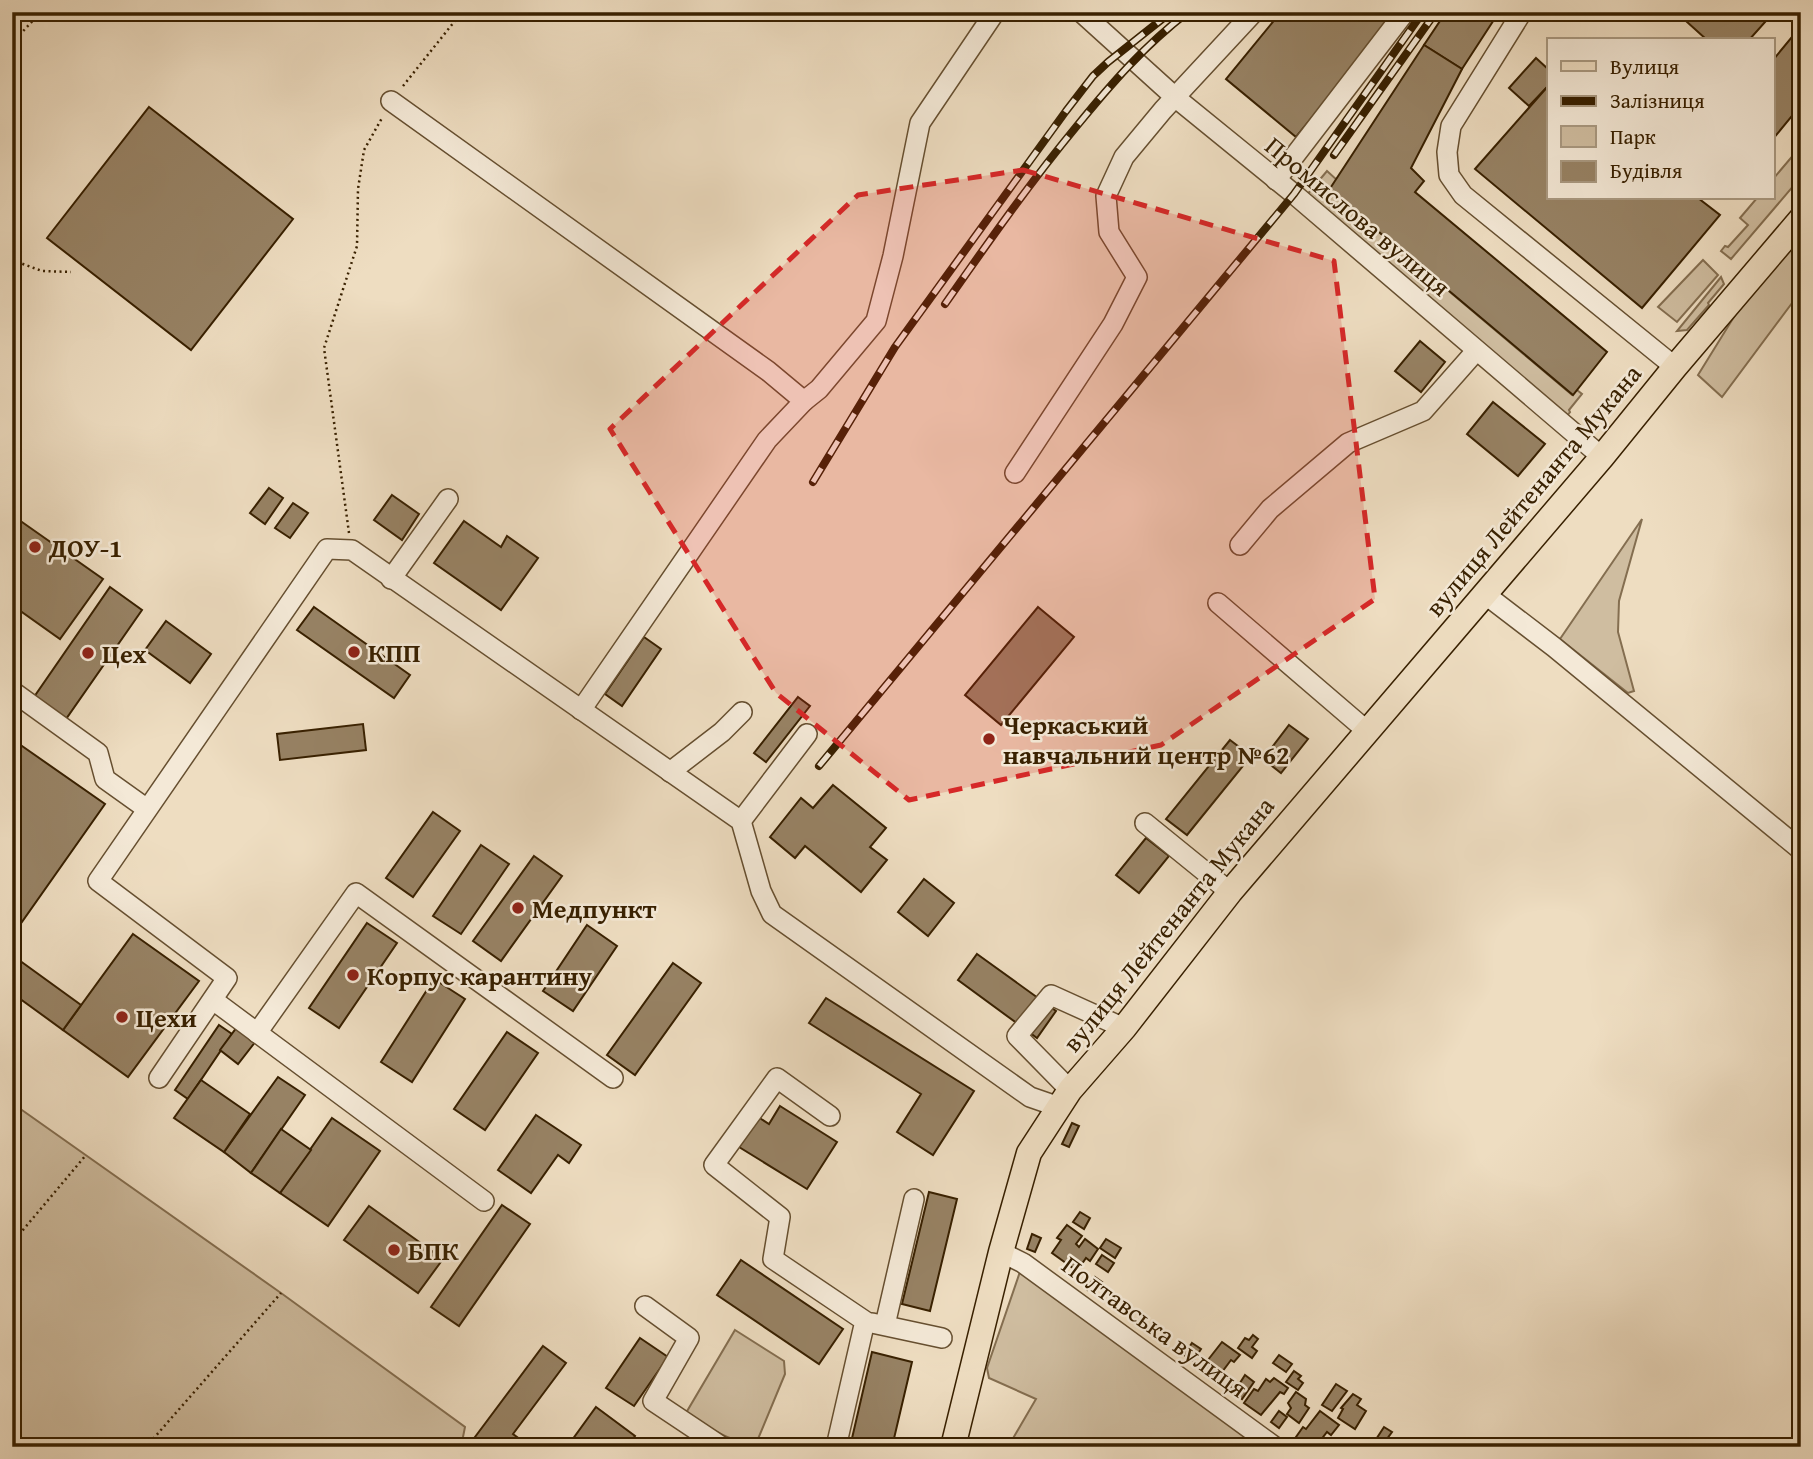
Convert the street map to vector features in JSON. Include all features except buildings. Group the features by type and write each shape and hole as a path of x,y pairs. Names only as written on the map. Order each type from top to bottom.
{"main road":[{"name":"вулиця Лейтенанта Мукана","path":"953,1447 1001,1252 1029,1153 1064,1098 1125,1028 1230,892 1486,595 1801,219"}],"street":[{"path":"581,710 767,440 819,389 876,321 893,256 920,123 995,12"},
{"name":"Промислова вулиця","path":"1080,12 1176,98 1602,457"},
{"path":"1015,473 1113,324 1137,277 1110,232 1106,196 1125,157 1254,12"},
{"path":"1276,180 1405,12"},
{"path":"1522,12 1451,126 1447,152 1449,175 1463,195 1675,367"},
{"path":"391,101 757,363 804,401"},
{"path":"1240,545 1270,509 1348,443 1423,411 1476,351"},
{"path":"391,579 448,499"},
{"path":"159,1078 227,978 98,881 327,549 352,550 741,821 761,891 772,914 1030,1097 1064,1098"},
{"path":"1486,595 1554,647 1801,850"},
{"path":"1218,603 1367,731"},
{"path":"12,691 98,753 105,779 147,809"},
{"path":"670,772 722,732 742,712"},
{"path":"741,821 807,734"},
{"path":"1144,823 1230,892"},
{"path":"257,1033 356,893 613,1078"},
{"path":"1064,1098 1017,1036 1051,995 1125,1028"},
{"path":"213,1000 484,1201"},
{"path":"830,1116 778,1078 714,1165 780,1217 773,1259 864,1321 942,1339"},
{"path":"885,1325 914,1199"},
{"name":"Полтавська вулиця","path":"1001,1252 1023,1263 1275,1447"},
{"path":"645,1306 689,1339 653,1401 722,1447"},
{"path":"836,1447 864,1321"}],"path":[{"path":"12,43 41,12"},
{"path":"352,550 324,348 357,246 358,189 364,150 391,101 462,12"},
{"path":"12,260 42,271 71,272"},
{"path":"12,1243 86,1155"},
{"path":"146,1447 281,1293"}],"highlighted area":[{"path":"1023,170 1334,261 1375,599 1161,745 909,800 776,693 610,429 858,195"}],"green space":[{"path":"1801,146 1801,177 1731,259 1721,251 1748,225 1740,218 1755,200 1774,200 1774,178"},
{"path":"1327,171 1337,180 1329,190 1572,395 1577,390 1582,394 1566,417 1306,196"},
{"path":"1801,236 1801,291 1722,397 1698,375 1737,312"},
{"path":"1703,260 1718,275 1677,322 1658,307"},
{"path":"1721,277 1724,284 1709,305 1687,330 1677,331"},
{"path":"1642,519 1619,601 1618,632 1634,691 1628,693 1560,639"},
{"path":"12,1103 465,1427 461,1447 12,1447"},
{"path":"1023,1263 1275,1447 1008,1447 1036,1399 989,1378 987,1368"},
{"path":"735,1330 784,1361 785,1374 758,1439 749,1441 720,1434 686,1413"}],"railway":[{"path":"813,482 895,347 1066,111 1093,76 1171,12"},
{"path":"945,304 1025,192 1089,111 1142,52 1188,12"},
{"path":"819,766 1294,194 1423,12"},
{"path":"1334,155 1436,12"}],"place":[{"name":"ДОУ-1","path":"35,547"},
{"name":"КПП","path":"354,652"},
{"name":"Цех","path":"88,653"},
{"name":"Черкаський навчальний центр №62","path":"989,739"},
{"name":"Медпункт","path":"518,908"},
{"name":"Корпус карантину","path":"353,975"},
{"name":"Цехи","path":"122,1017"},
{"name":"БПК","path":"394,1250"}]}
